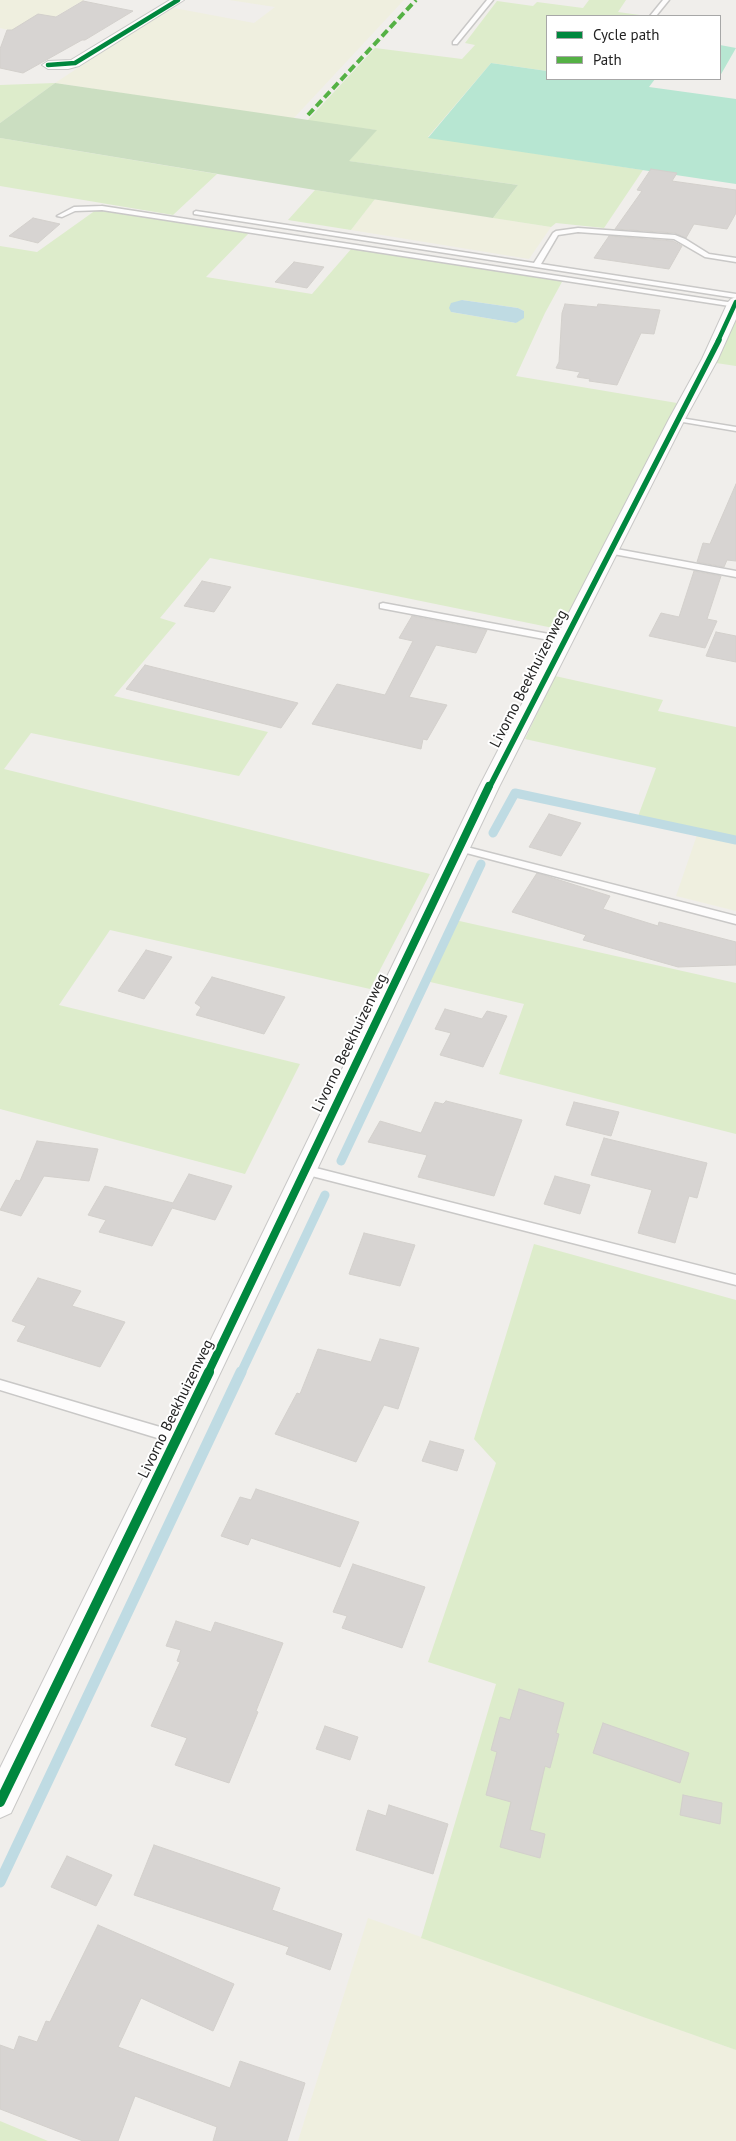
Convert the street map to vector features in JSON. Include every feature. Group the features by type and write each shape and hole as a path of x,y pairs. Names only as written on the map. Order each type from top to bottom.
{"street":[{"path":"48,65 75,63 178,0"},
{"name":"Livorno Beekhuizenweg","path":"0,1802 177,1438 459,848 677,419 710,359 735,301"}],"lane":[{"path":"455,42 490,0"},
{"path":"654,15 666,0"},
{"path":"60,216 74,209 102,208 735,301"},
{"path":"196,213 536,266 735,301"},
{"path":"536,266 556,233 578,230 675,237 683,240 707,256 736,260"},
{"path":"677,419 736,429"},
{"path":"611,551 736,574"},
{"path":"383,606 565,640"},
{"path":"459,848 736,920"},
{"path":"304,1170 736,1280"},
{"path":"0,1385 177,1438"}],"green space":[{"path":"0,0 84,0 26,34 0,28"},
{"path":"229,0 404,0 293,119 55,83 140,27 174,8 254,23 275,7"},
{"path":"589,0 626,0 618,12 640,15 546,15 546,71 491,63 428,137 643,170 604,228 556,223 551,227 493,218 518,185 348,161 376,130 307,121 375,48 462,59 475,45 465,43 497,1 533,6 537,2 583,8"},
{"path":"721,45 736,48 721,74"},
{"path":"491,63 546,71 546,80 654,80 649,87 736,99 736,184 428,138"},
{"path":"55,83 0,123 0,85"},
{"path":"55,83 377,130 349,161 518,185 493,218 0,138 0,123"},
{"path":"0,138 217,174 173,215 0,186"},
{"path":"315,190 375,199 351,230 288,220"},
{"path":"375,199 551,227 529,259 351,230"},
{"path":"96,210 249,233 206,277 312,294 352,248 563,280 545,313 516,376 677,403 563,630 210,558 160,618 176,623 114,696 268,732 239,776 31,733 4,769 430,874 370,989 110,930 59,1005 300,1064 245,1174 0,1109 0,246 37,252","holes":["462,300 518,308 524,311 516,323 451,312"]},
{"path":"736,318 736,366 716,363"},
{"path":"555,676 663,700 658,711 736,727 736,840 637,819 656,768 525,739"},
{"path":"698,832 736,840 736,911 676,896"},
{"path":"455,920 736,983 736,1134 499,1074 524,1004 426,981"},
{"path":"534,1244 736,1300 736,2050 421,1938 496,1684 428,1662 496,1463 474,1439"},
{"path":"368,1918 736,2050 736,2141 298,2141"},
{"path":"0,2121 48,2141 0,2141"}],"water":[{"path":"462,300 518,308 524,311 524,318 516,323 451,312 449,308 451,303"}],"building":[{"path":"83,1 133,11 85,40 23,73 0,68 0,49 7,30 12,30 38,14 56,17"},
{"path":"651,169 677,173 672,181 736,190 736,213 727,229 694,224 686,238 675,233 615,229 642,191 637,190"},
{"path":"33,218 60,224 38,243 9,236"},
{"path":"609,236 673,241 682,246 669,269 594,258"},
{"path":"294,262 324,267 307,288 275,282"},
{"path":"565,304 597,307 598,304 660,310 654,334 641,333 617,385 589,381 590,379 577,377 580,372 556,368 559,362 562,313"},
{"path":"736,484 736,561 727,560 724,567 697,562 703,543 710,544"},
{"path":"694,571 721,576 707,619 717,621 705,648 649,636 661,613 679,617"},
{"path":"202,581 231,587 214,612 184,606"},
{"path":"412,616 487,630 476,653 436,645 409,697 447,705 427,740 423,739 421,749 312,724 337,684 385,695 413,641 399,638"},
{"path":"716,632 736,636 736,662 706,656"},
{"path":"145,665 298,703 281,728 126,689"},
{"path":"549,814 581,823 561,856 529,847"},
{"path":"537,873 610,896 603,909 658,926 659,922 736,942 736,965 678,967 583,940 586,935 512,912"},
{"path":"146,950 172,957 144,999 118,991"},
{"path":"212,977 285,997 264,1034 196,1015 201,1007 195,1003"},
{"path":"445,1009 482,1019 487,1011 507,1016 483,1067 440,1055 451,1033 435,1029"},
{"path":"446,1101 522,1120 494,1196 418,1177 427,1155 368,1142 380,1121 421,1133 435,1102 443,1104"},
{"path":"574,1102 619,1112 611,1136 566,1125"},
{"path":"604,1138 707,1163 697,1198 689,1196 675,1243 638,1233 652,1190 591,1175"},
{"path":"37,1141 98,1149 89,1181 44,1176 21,1216 0,1210 16,1180 20,1181"},
{"path":"189,1174 232,1186 215,1220 172,1208 152,1246 99,1232 106,1220 88,1215 105,1186 173,1203"},
{"path":"555,1176 590,1185 580,1214 544,1204"},
{"path":"364,1233 415,1245 400,1286 349,1274"},
{"path":"38,1278 81,1291 72,1306 125,1322 100,1367 17,1341 26,1326 12,1321"},
{"path":"380,1339 419,1348 398,1409 384,1405 356,1462 275,1434 297,1393 300,1394 318,1349 371,1362"},
{"path":"430,1441 464,1450 457,1471 422,1461"},
{"path":"256,1489 359,1522 340,1567 251,1538 248,1545 221,1536 240,1497 251,1500"},
{"path":"353,1564 425,1587 402,1648 342,1628 347,1616 333,1612"},
{"path":"176,1621 211,1632 215,1622 283,1643 256,1711 258,1712 229,1783 175,1765 187,1738 151,1726 180,1662 177,1661 181,1650 166,1646"},
{"path":"519,1689 564,1703 556,1733 559,1734 550,1768 545,1766 530,1830 545,1834 540,1858 500,1847 511,1802 486,1795 497,1752 491,1750 500,1717 510,1720"},
{"path":"603,1723 689,1753 680,1783 593,1753"},
{"path":"325,1726 358,1737 350,1760 316,1749"},
{"path":"683,1795 722,1803 720,1824 680,1815"},
{"path":"389,1805 448,1824 433,1874 356,1850 368,1810 386,1816"},
{"path":"154,1845 280,1888 272,1910 342,1934 330,1970 286,1954 289,1947 134,1895"},
{"path":"67,1856 112,1875 96,1906 51,1887"},
{"path":"98,1925 234,1984 213,2031 141,1998 118,2047 230,2088 240,2061 305,2083 287,2141 213,2141 217,2127 135,2096 118,2141 83,2141 0,2109 0,2045 14,2050 19,2036 37,2042 46,2021 50,2022"}],"waterway":[{"path":"493,833 515,793 736,840"},
{"path":"341,1161 481,864"},
{"path":"241,1373 325,1195"},
{"path":"0,1882 241,1372"}],"marked path":[{"path":"308,115 416,0"}],"cycle path":[{"path":"48,65 75,63 178,0"},
{"path":"0,1802 489,787 677,419 710,359 736,302"}]}
